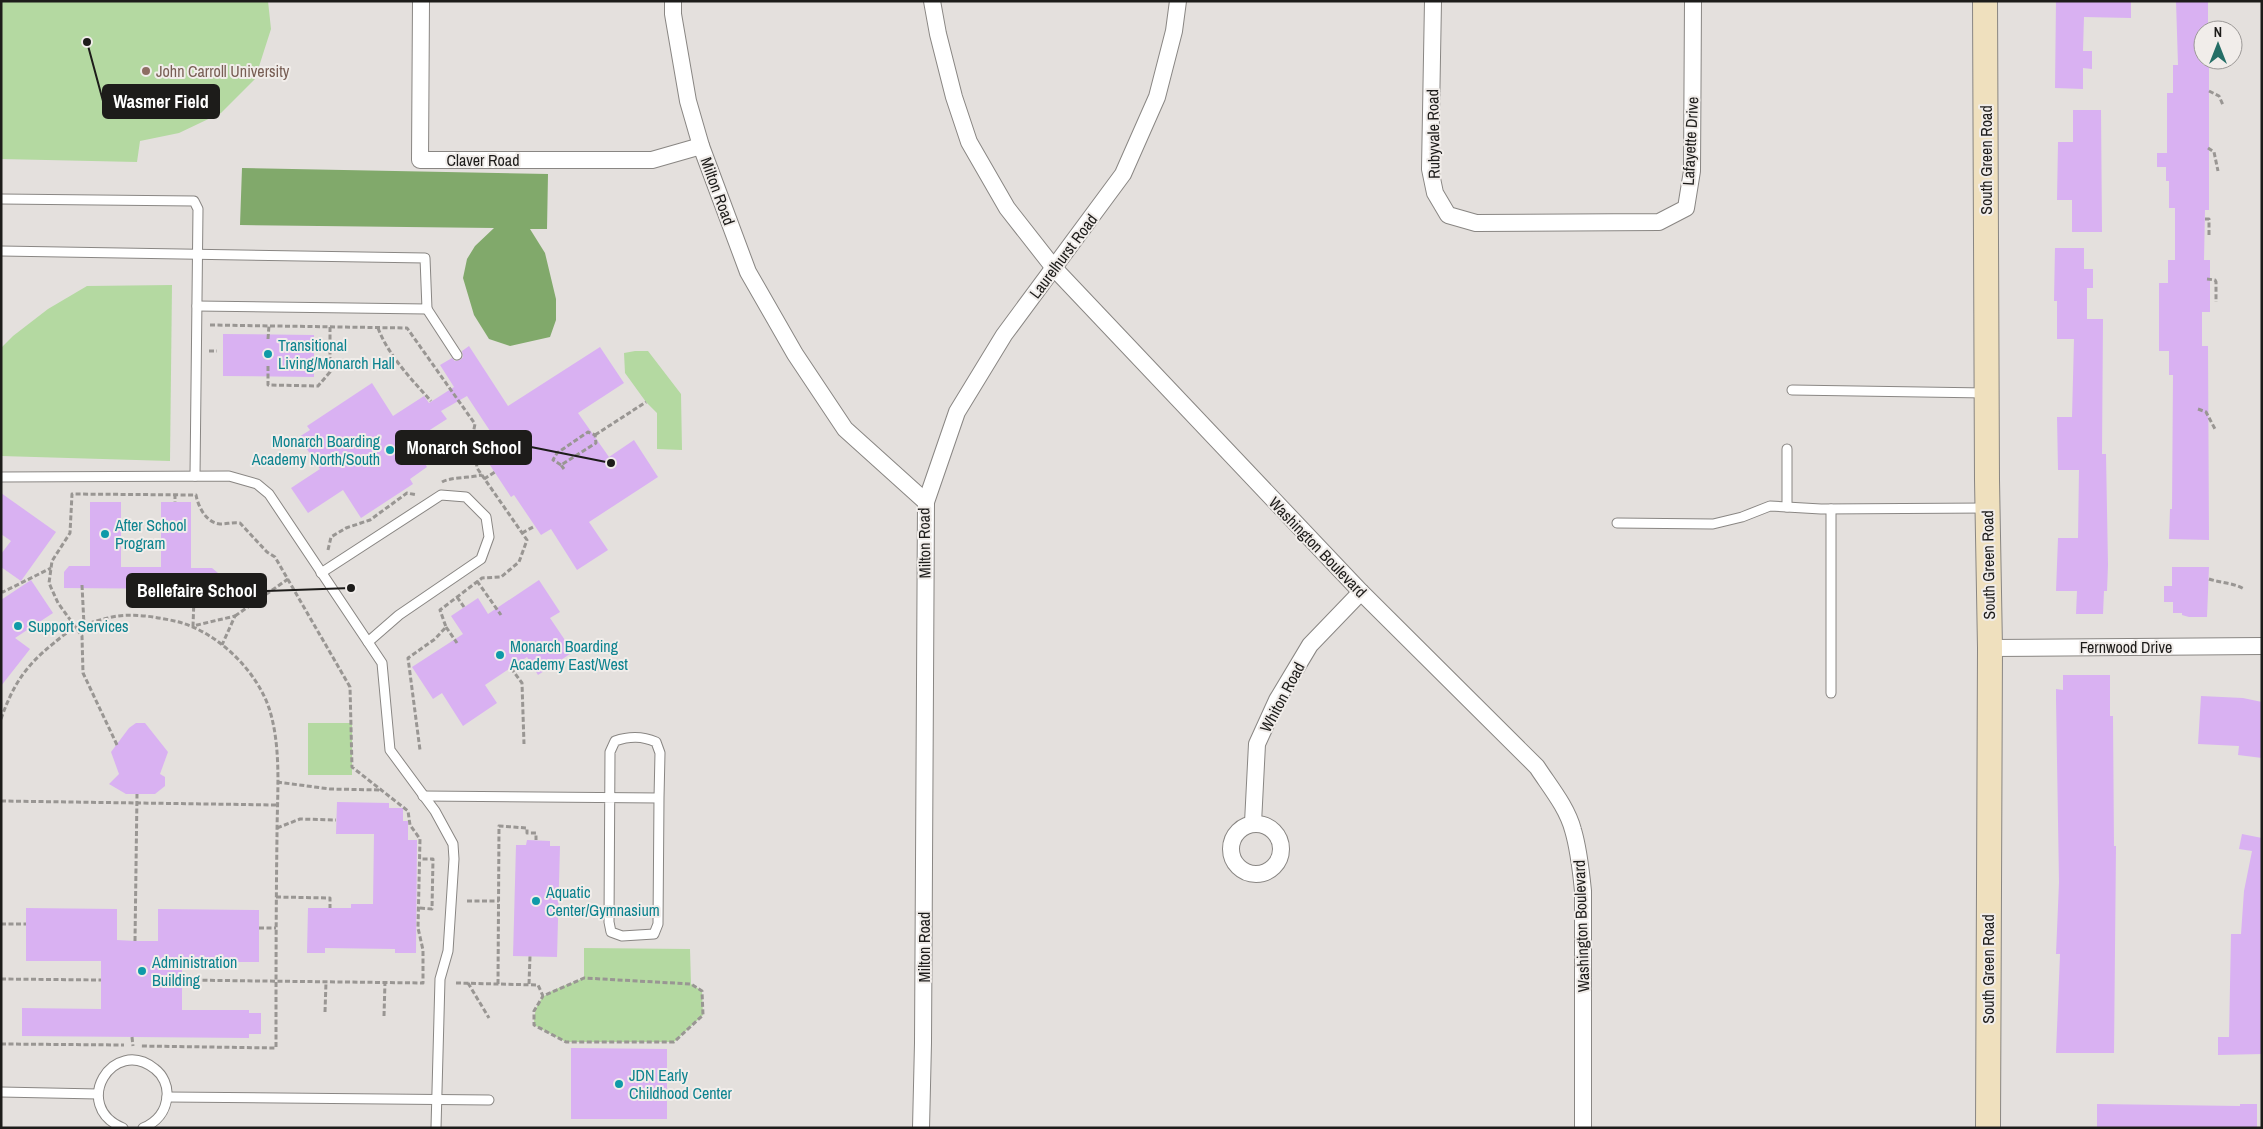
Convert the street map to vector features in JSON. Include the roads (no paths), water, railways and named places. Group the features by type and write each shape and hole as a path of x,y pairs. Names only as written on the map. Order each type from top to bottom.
{"main road":[{"name":"South Green Road","path":"1985,1 1986,393 1990,648 1988,1128"}],"street":[{"name":"Claver Road","path":"421,1 420,160 652,160 701,146"},
{"name":"Milton Road","path":"673,1 673,14 688,101 701,146 748,272 795,354 845,429 926,502 924,1044 921,1128"},
{"name":"Washington Boulevard","path":"932,1 954,98 969,142 1007,208 1054,268 1361,592 1537,767 1559,799 1573,829 1580,860 1583,891 1583,1128"},
{"name":"Laurelhurst Road","path":"926,502 957,412 1004,334 1123,174 1158,96 1174,31 1178,1"},
{"name":"Rubyvale Road","path":"1432,1 1430,169 1435,193 1448,215 1476,223 1556,223"},
{"name":"Lafayette Drive","path":"1556,223 1659,222 1686,208 1692,171 1694,1"},
{"name":"Whiton Road","path":"1253,823 1257,744 1277,700 1310,645 1361,592"},
{"name":"Fernwood Drive","path":"1990,648 2262,646"}],"lane":[{"path":"1,199 194,201 198,209 195,476"},
{"path":"1,251 425,258 427,309 457,355"},
{"path":"197,306 427,309"},
{"path":"1792,390 1986,393"},
{"path":"1787,449 1787,507"},
{"path":"1,477 229,476 257,484 269,494 368,642 382,663 390,750 435,811 453,844 454,859 448,950 440,979 436,1128"},
{"path":"321,572 441,495 466,497 486,517 489,537 481,559 399,615 368,642"},
{"path":"1617,523 1714,524 1742,517 1770,506 1832,509 1987,508"},
{"path":"1831,693 1832,509"},
{"path":"626,737 645,737 656,742 660,753 659,798 658,924 654,934 622,936 611,932 608,922 610,752 615,741 626,737"},
{"path":"423,796 659,798"},
{"path":"123,1128 112,1123 104,1115 99,1105 98,1094 100,1082 106,1072 115,1064 126,1060 138,1060 150,1064 159,1071 165,1082 167,1097 161,1114 154,1122 143,1128"},
{"path":"1,1092 98,1094"},
{"path":"167,1097 489,1100"}],"place":[{"name":"Wasmer Field","path":"87,42"},
{"name":"John Carroll University","path":"146,71"},
{"name":"Transitional Living/Monarch Hall","path":"268,354"},
{"name":"Monarch Boarding Academy North/South","path":"390,450"},
{"name":"Monarch School","path":"611,463"},
{"name":"After School Program","path":"105,534"},
{"name":"Bellefaire School","path":"351,588"},
{"name":"Support Services","path":"18,626"},
{"name":"Monarch Boarding Academy East/West","path":"500,655"},
{"name":"Aquatic Center/Gymnasium","path":"536,901"},
{"name":"Administration Building","path":"142,971"},
{"name":"JDN Early Childhood Center","path":"619,1084"}]}
